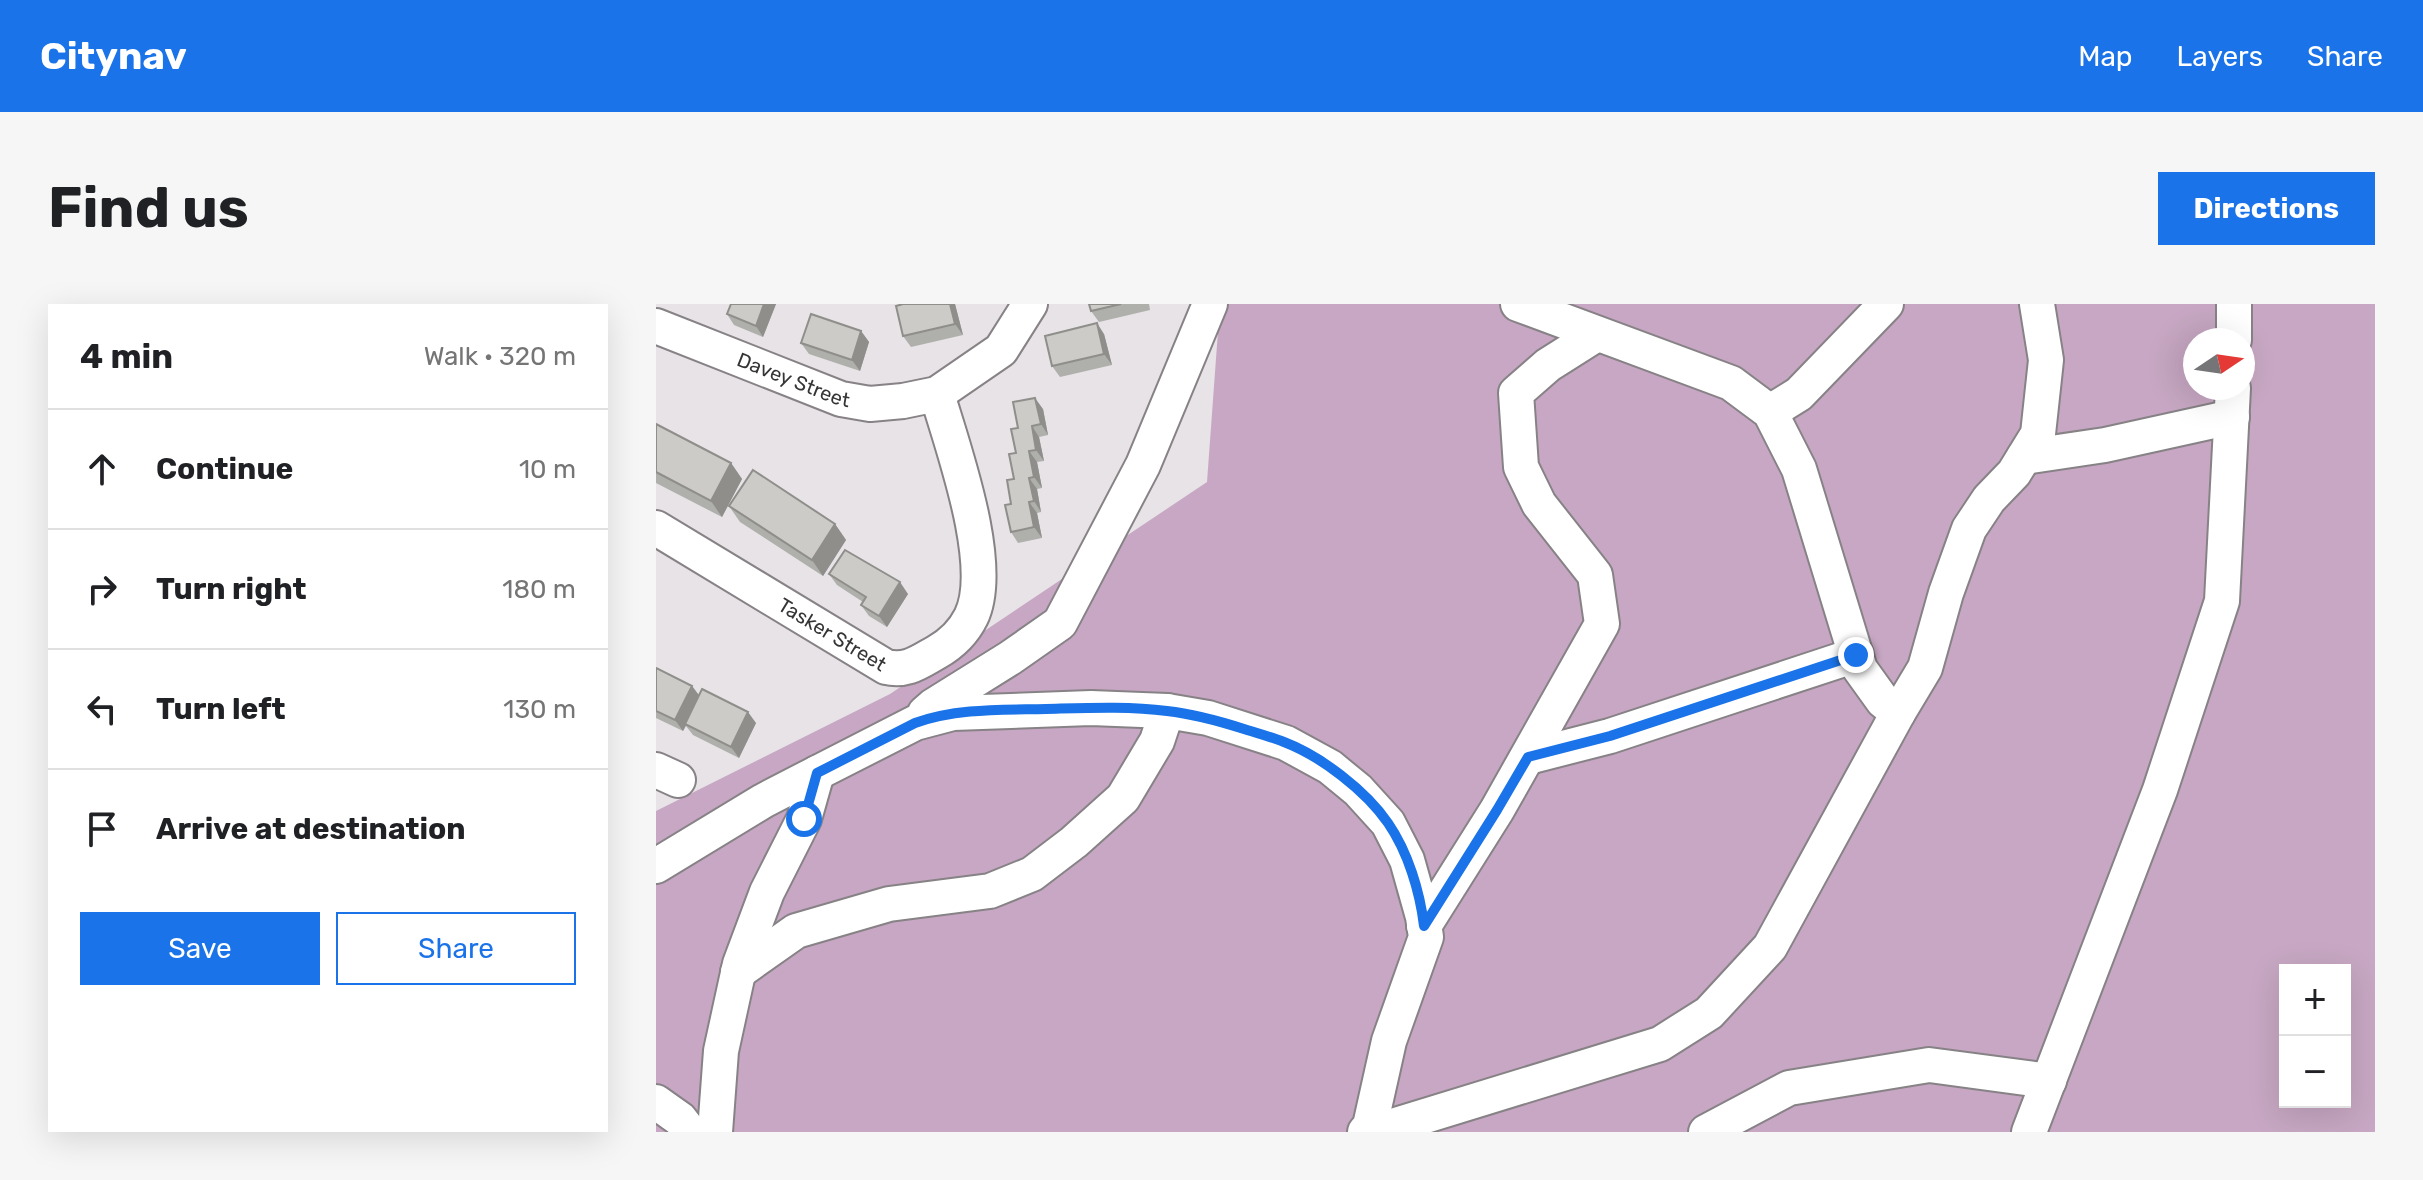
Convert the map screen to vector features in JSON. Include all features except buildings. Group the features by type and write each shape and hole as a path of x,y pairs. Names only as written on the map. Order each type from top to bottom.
{"street":[{"path":"937,394 1001,350 1030,304"},
{"path":"915,723 933,706 1060,623 1143,465 1210,304"},
{"path":"1518,304 1731,383 1770,412 1799,469 1860,669 1883,701 1898,713"},
{"path":"1770,412 1799,394 1886,304"},
{"path":"1373,1132 1660,1044 1709,1013 1770,947 1925,668 1946,593 1969,529 1989,499 2014,473 2038,434 2046,360 2037,304"},
{"path":"2234,304 2234,328"},
{"name":"Davey Street","path":"656,326 841,399 870,404 937,394"},
{"path":"1424,926 1497,810 1602,624 1595,575 1539,504 1521,467 1516,393 1548,365 1597,334"},
{"name":"Tasker Street","path":"656,528 886,667 907,669 949,645 962,631 972,615 977,585 977,557 965,487 937,394"},
{"path":"2024,457 2105,445 2233,402 2222,601 2160,790 2029,1132"},
{"path":"1528,757 1610,736 1856,655"},
{"path":"656,866 763,801 817,773 915,723 953,713 1091,708 1167,711 1208,718 1286,743 1330,767 1358,790 1388,823 1407,860 1424,926 1426,937 1389,1041 1370,1126 1365,1132"},
{"path":"738,972 796,931 889,904 990,891 1032,874 1123,798 1157,741 1167,711"},
{"path":"715,1132 721,1051 738,972 767,892 804,819 817,773"},
{"path":"1706,1132 1789,1088 1929,1065 2049,1081"},
{"path":"656,1102 680,1119 690,1132"}],"shaded area":[{"path":"1220,304 2375,304 2375,1132 656,1132 656,811 890,694 1207,482"}],"route":[{"path":"804,819 817,773 931,717 990,710 1091,708 1167,711 1208,718 1286,743 1330,767 1358,790 1388,823 1407,860 1424,926 1528,757 1610,736 1856,655"}]}
